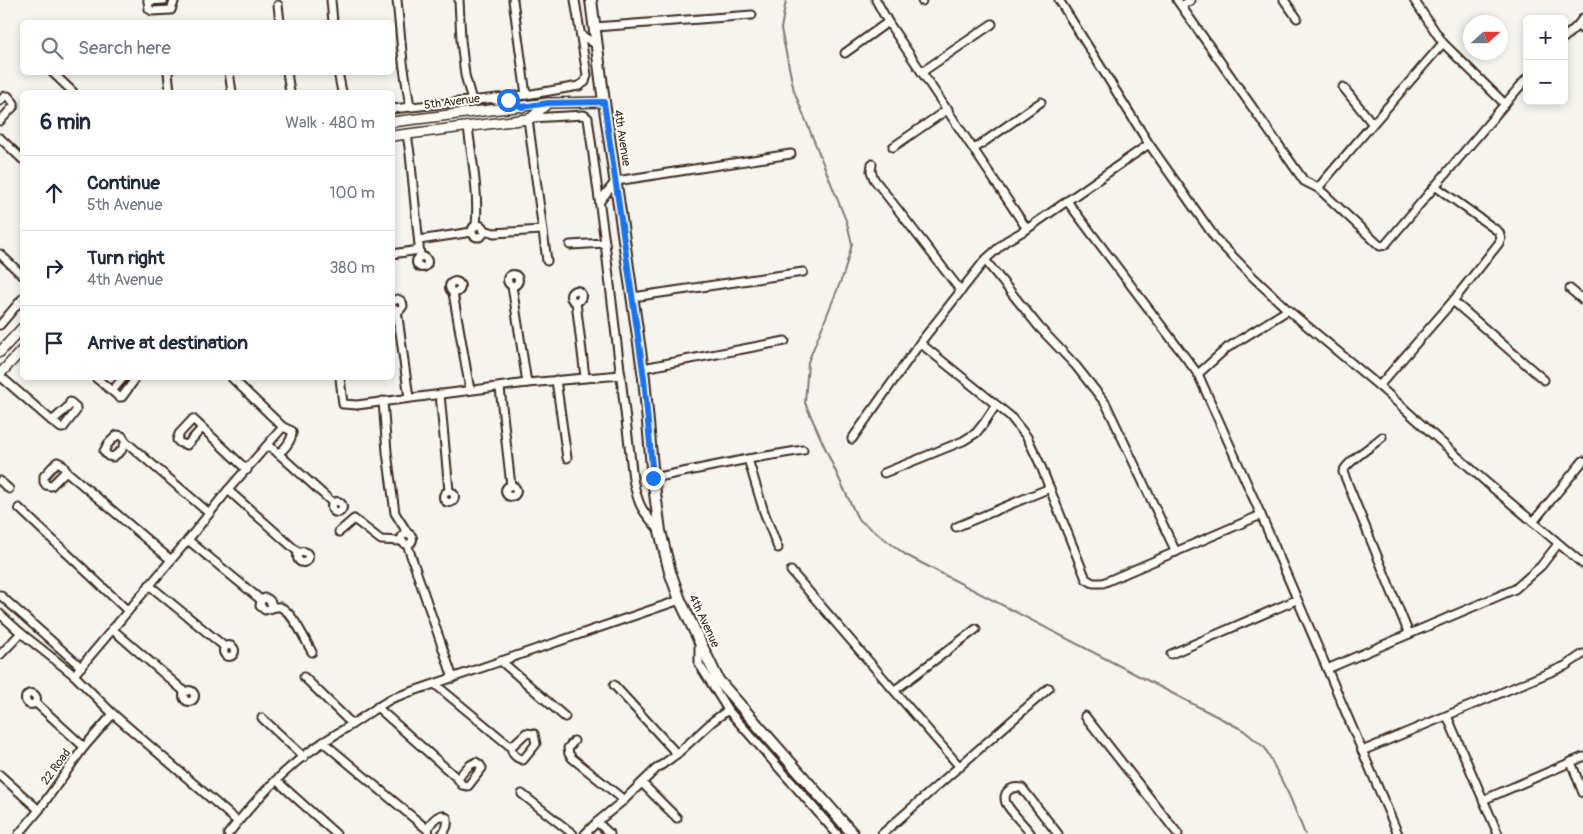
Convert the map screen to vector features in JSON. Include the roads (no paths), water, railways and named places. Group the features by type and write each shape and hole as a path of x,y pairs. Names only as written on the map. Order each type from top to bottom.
{"main road":[{"name":"4th Avenue","path":"591,0 643,368 660,531 670,572 680,600 718,680 853,834"}],"street":[{"path":"164,0 148,0 149,9 152,12 172,10 173,0"},
{"path":"331,0 333,20"},
{"path":"397,0 410,108"},
{"path":"459,0 465,75 472,101"},
{"path":"513,0 526,95"},
{"path":"395,110 526,95 579,86 585,82 587,75 575,0"},
{"path":"876,0 888,22 1027,229"},
{"path":"1059,0 1149,144 1216,239 1288,310 1379,386 1451,451 1583,564"},
{"path":"1191,0 1180,3 1304,181 1318,188 1380,246 1385,245 1523,83"},
{"path":"1284,0 1297,18"},
{"path":"1414,0 1442,44 1505,104"},
{"path":"278,5 280,20"},
{"path":"595,27 752,15"},
{"path":"1568,36 1580,28 1583,18"},
{"path":"845,53 888,22"},
{"path":"922,72 992,24"},
{"path":"581,35 597,45"},
{"path":"1318,188 1442,44"},
{"path":"55,75 71,90"},
{"path":"168,75 170,90"},
{"path":"229,75 232,90"},
{"path":"287,75 290,90"},
{"path":"339,75 342,90"},
{"path":"1343,87 1372,123"},
{"path":"0,101 5,96 8,96 14,103 14,106 0,121"},
{"path":"495,98 508,100 522,107"},
{"name":"5th Avenue","path":"395,122 548,103 604,102"},
{"path":"974,149 1041,102"},
{"path":"529,119 548,103"},
{"path":"893,147 948,110"},
{"path":"395,136 529,119 584,115 588,118 600,200 636,494 642,510 660,531"},
{"path":"529,119 547,261"},
{"path":"468,127 476,193 477,213 474,229"},
{"path":"395,254 420,253 407,134"},
{"path":"0,138 20,157"},
{"path":"852,440 920,343 985,260 1006,241 1027,229 1149,144"},
{"path":"600,200 616,181 791,154"},
{"path":"872,164 871,171 874,179 961,291"},
{"path":"1379,386 1452,301 1501,238 1498,232 1435,186"},
{"path":"1067,201 1198,374 1261,515 1398,834"},
{"path":"418,240 482,226 484,230 494,233 542,230"},
{"path":"570,245 605,243"},
{"path":"0,254 20,273"},
{"path":"985,260 1039,327 1076,366 1106,404 1176,552"},
{"path":"633,298 803,272"},
{"path":"512,286 527,383"},
{"path":"1570,289 1583,300"},
{"path":"454,293 470,390"},
{"path":"395,300 400,300 403,303 402,308 395,309 409,398"},
{"path":"0,325 20,301"},
{"path":"1452,301 1544,380"},
{"path":"576,302 585,377"},
{"path":"1198,374 1227,348 1288,310"},
{"path":"0,352 20,330"},
{"path":"643,368 785,341"},
{"path":"920,343 1010,416 1027,437 1050,488 1086,578 1093,583 1103,583 1261,515"},
{"path":"20,352 0,375 52,421"},
{"path":"340,380 343,404 357,405 527,383 621,375"},
{"path":"98,380 119,397 122,397 132,380"},
{"path":"112,391 121,380"},
{"path":"234,380 283,427 292,431 293,436 282,452 278,453"},
{"path":"556,380 567,458"},
{"path":"500,388 511,486"},
{"path":"440,394 449,491"},
{"path":"340,532 354,519 381,540 409,544 413,540 395,513 383,401"},
{"path":"884,473 963,441 976,433 996,404"},
{"path":"74,675 283,427"},
{"path":"202,428 247,470"},
{"path":"1382,437 1367,451 1345,466 1343,472 1409,634"},
{"path":"126,442 209,513"},
{"path":"266,447 271,447 333,502"},
{"path":"653,478 803,450"},
{"path":"748,459 764,512 778,548"},
{"path":"1533,522 1583,461"},
{"path":"66,471 171,560"},
{"path":"0,481 9,489"},
{"path":"956,527 1050,488"},
{"path":"228,490 299,554"},
{"path":"19,508 128,610"},
{"path":"188,540 261,600 268,599 271,602 272,608 282,608 294,620 312,652"},
{"path":"404,542 452,678"},
{"path":"1327,669 1515,589 1541,566 1558,544"},
{"path":"791,571 960,767"},
{"path":"149,585 224,647"},
{"path":"0,595 81,667"},
{"path":"231,833 237,821 276,780 323,742 393,698 436,685 680,600"},
{"path":"1171,654 1296,600"},
{"path":"0,614 74,675 113,714 237,821"},
{"path":"112,629 184,692"},
{"path":"895,690 976,629"},
{"path":"0,655 21,633"},
{"path":"699,641 699,664 728,710 837,834"},
{"path":"1362,751 1565,666 1583,654"},
{"path":"501,661 565,717"},
{"path":"304,677 352,724"},
{"path":"436,685 510,747"},
{"path":"614,685 678,754"},
{"path":"882,834 1049,688"},
{"path":"36,703 84,747"},
{"path":"377,707 458,779"},
{"path":"585,834 656,769 678,754 713,721 728,710"},
{"name":"22 Road","path":"19,834 39,810 84,747 113,714"},
{"path":"1085,716 1178,834"},
{"path":"1447,716 1498,834"},
{"path":"262,718 304,757"},
{"path":"574,741 568,748 572,758 624,800"},
{"path":"323,742 428,832 430,824 436,817 441,815 447,818 448,824 442,834"},
{"path":"1483,800 1583,758"},
{"path":"1571,762 1583,793"},
{"path":"0,775 39,810"},
{"path":"276,780 336,834"},
{"path":"642,783 677,818"},
{"path":"1031,834 1006,803 1005,795 1008,790 1015,787 1022,788 1058,834"},
{"path":"522,794 573,834"},
{"path":"597,822 610,834"}],"waterway":[{"path":"786,0 781,29 794,91 847,223 852,244 844,273 808,362 805,403 858,519 906,555 1243,730 1265,748 1289,795 1305,834"}]}
